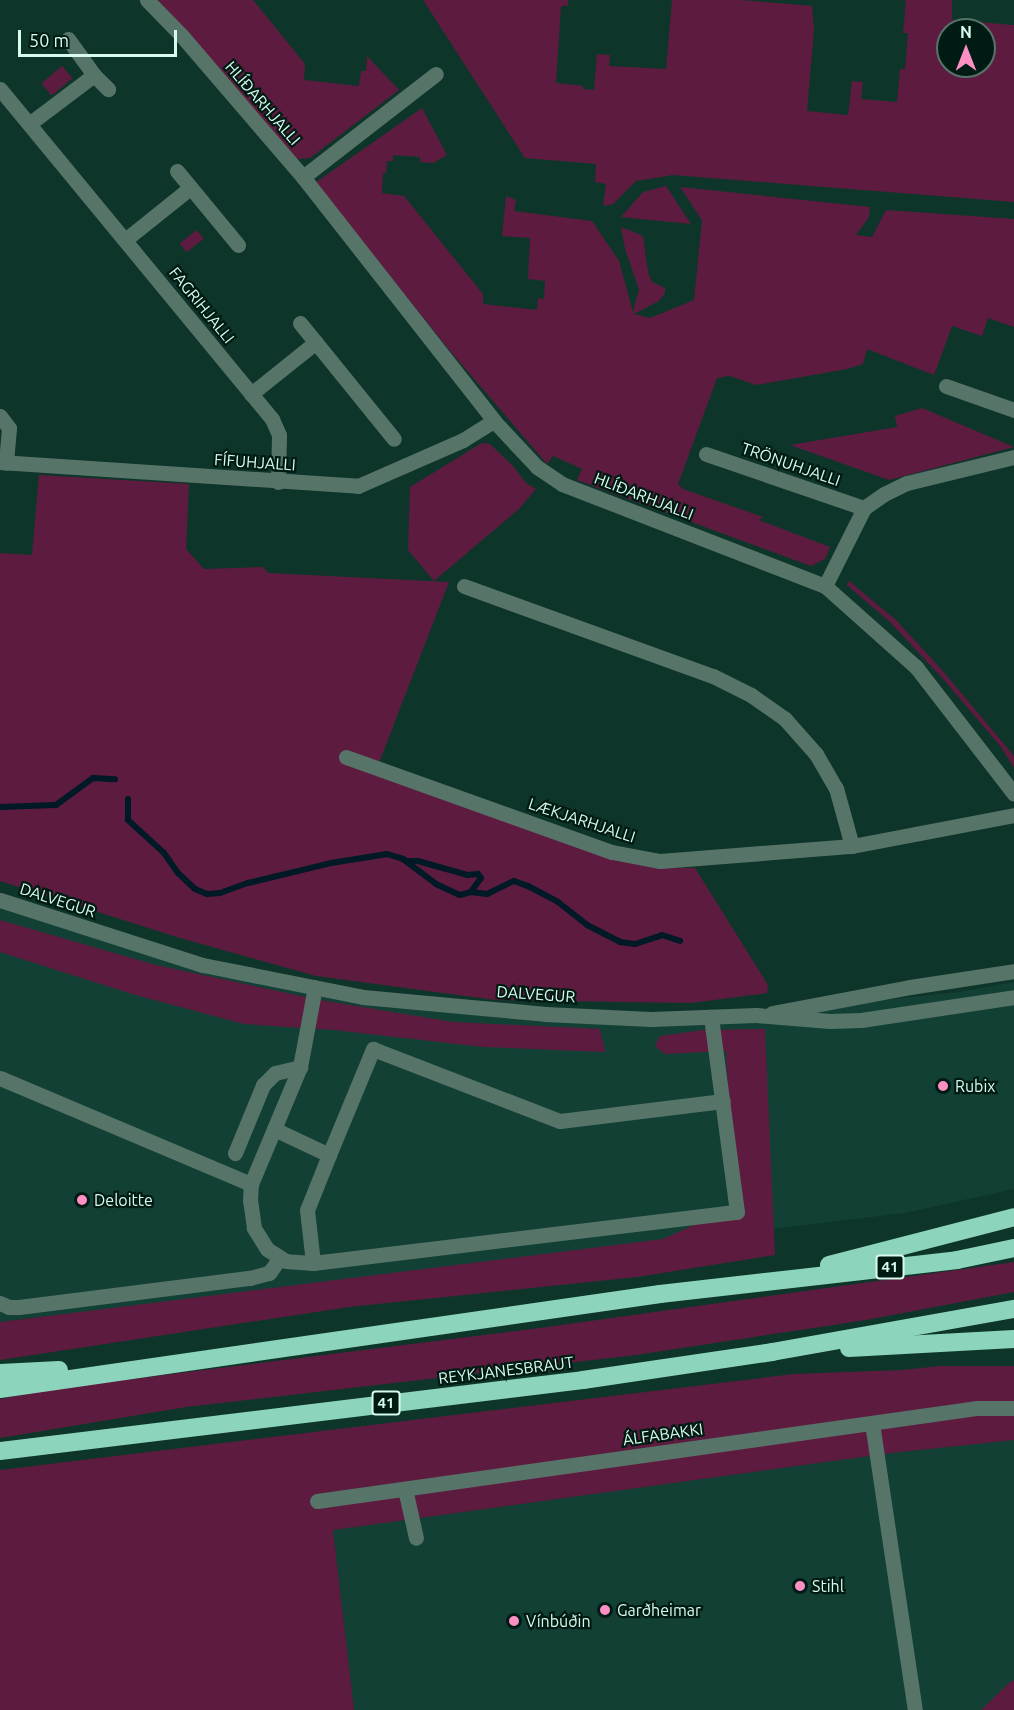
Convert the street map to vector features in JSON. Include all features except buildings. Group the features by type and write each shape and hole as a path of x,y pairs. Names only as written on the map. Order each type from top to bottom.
{"highway":[{"path":"766,1281 1014,1217"},
{"name":"41","path":"0,1389 168,1363 766,1281 957,1260 1014,1248"},
{"name":"REYKJANESBRAUT","path":"0,1451 583,1380 772,1352 1014,1309"},
{"path":"772,1352 1014,1339"},
{"path":"0,1373 168,1363"}],"street":[{"name":"HLÍÐARHJALLI","path":"147,0 182,36 303,177 494,421 537,467 561,484 825,586 916,668 1014,794"},
{"path":"68,39 94,75 108,89"},
{"path":"303,177 436,74"},
{"path":"29,124 94,75"},
{"name":"FAGRIHJALLI","path":"0,89 272,419 279,435 278,482"},
{"path":"177,171 238,246"},
{"path":"125,240 190,188"},
{"path":"300,323 394,439"},
{"path":"251,394 316,342"},
{"path":"946,386 1014,410"},
{"path":"0,416 9,428 3,463"},
{"name":"FÍFUHJALLI","path":"3,463 358,486 463,440 494,421"},
{"name":"TRÖNUHJALLI","path":"706,454 864,508"},
{"path":"825,586 864,508 884,494 907,483 1014,457"},
{"path":"464,586 713,676 751,695 785,719 816,754 836,788 852,846"},
{"name":"LÆKJARHJALLI","path":"346,757 612,852 660,861 852,846 1014,815"},
{"name":"DALVEGUR","path":"0,900 203,965 363,997 545,1014 651,1019 756,1016 795,1020 861,1020 1014,997"},
{"name":"DALVEGUR","path":"756,1016 910,987 1014,972"},
{"path":"315,987 300,1067 251,1184 250,1202 254,1228 267,1249 279,1258 313,1263 737,1212 711,1017"},
{"path":"313,1263 307,1210 373,1049 560,1121 723,1101"},
{"path":"235,1153 263,1084 276,1073 300,1067"},
{"path":"0,1078 251,1184"},
{"path":"274,1129 329,1155"},
{"path":"0,1303 9,1307 19,1307 250,1278 268,1273 279,1258"},
{"name":"ÁLFABAKKI","path":"317,1501 977,1408 1014,1408"},
{"path":"872,1423 915,1710"},
{"path":"405,1489 416,1538"}],"shaded area":[{"path":"158,0 253,0 305,64 304,80 359,86 361,71 366,71 367,56 399,90 310,158 297,159 290,155"},
{"path":"423,0 568,0 568,6 561,6 556,83 583,86 583,89 594,90 597,54 610,55 609,66 666,69 672,0 741,0 812,6 814,30 807,111 848,115 852,81 863,82 861,99 897,102 900,69 905,69 908,33 903,33 906,1 902,0 952,0 952,18 936,18 936,78 996,78 996,24 1014,25 1014,202 673,175 636,181 613,204 603,206 606,184 595,182 596,164 525,158"},
{"path":"62,66 72,78 52,96 41,83"},
{"path":"422,108 447,155 433,163 420,162 420,157 393,155 393,161 387,161 386,173 383,173 382,193 404,196 483,294 483,304 537,310 538,298 544,299 545,281 528,279 530,238 502,236 506,196 516,200 514,211 592,221 619,261 633,312 639,289 625,249 621,227 643,236 648,272 652,282 665,288 665,293 659,301 634,314 650,318 694,300 702,220 680,187 870,207 869,217 856,235 872,237 886,210 1014,219 1014,327 988,318 982,336 952,326 934,375 867,349 863,364 847,369 756,385 730,376 717,378 678,484 683,489 763,517 759,520 830,547 825,559 811,566 577,480 582,469 553,456 547,464 451,352 315,183"},
{"path":"666,186 691,224 621,217 643,192"},
{"path":"197,230 204,239 186,252 180,244"},
{"path":"922,408 1014,447 889,480 790,445 897,427 895,416"},
{"path":"482,443 490,444 513,466 526,483 536,489 519,509 434,581 408,550 410,487"},
{"path":"39,475 189,484 186,549 204,569 263,567 268,573 449,582 375,773 617,861 656,867 695,868 768,985 767,993 691,1003 496,1000 316,976 180,938 0,881 0,553 32,555"},
{"path":"849,581 896,620 942,670 1014,756 1014,768 1001,747 945,681 890,622 847,585"},
{"path":"0,897 200,961 362,994 651,1015 818,1007 959,992 1014,982 1014,1189 905,1213 0,1322"},
{"path":"0,920 156,965 320,1000 453,1022 600,1029 605,1052 483,1047 334,1030 244,1024 132,994 0,952"},
{"path":"765,1029 775,1255 637,1277 349,1307 0,1360 0,1322 663,1239 731,1208 732,1167 726,1051 665,1054 655,1046 660,1036 703,1030"},
{"path":"1014,1262 1014,1292 866,1320 636,1355 186,1407 0,1438 0,1399 60,1388 540,1328"},
{"path":"940,1366 1014,1366 1014,1440 891,1453 333,1530 354,1710 0,1710 0,1470 794,1374 903,1370"},
{"path":"1014,1440 1014,1680 981,1710 354,1710 333,1530 891,1453"},
{"path":"1014,1680 1014,1710 981,1710 1010,1682"}],"waterway":[{"path":"0,807 56,805 93,778 115,779"},
{"path":"128,799 128,820 164,853 178,873 195,889 207,894 220,893 248,883 331,863 387,854 403,859 436,884 460,895 471,892 487,894 514,881 558,902 587,925 620,942 635,944 662,935 680,941"},
{"path":"407,861 418,861 467,875 478,874 481,878 471,892"}],"place":[{"name":"Rubix","path":"943,1086"},
{"name":"Deloitte","path":"82,1200"},
{"name":"Stihl","path":"800,1586"},
{"name":"Garðheimar","path":"605,1610"},
{"name":"Vínbúðin","path":"514,1621"}]}
